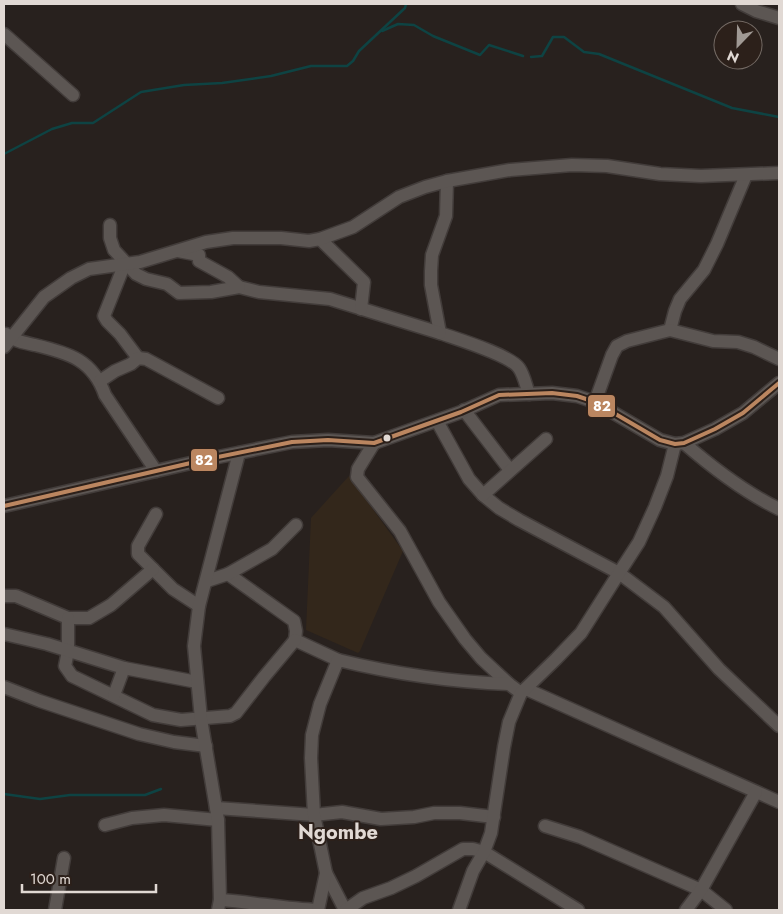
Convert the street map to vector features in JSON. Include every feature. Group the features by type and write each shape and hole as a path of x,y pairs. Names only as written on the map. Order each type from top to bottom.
{"street":[{"path":"742,4 756,11 779,18"},
{"path":"4,34 73,94"},
{"path":"156,471 105,395 100,381 93,371 77,358 63,352 6,339 44,297 71,278 89,269 140,262 174,250 233,238 320,239 353,227 399,197 425,187 510,170 572,165 607,166 660,174 701,176 779,173"},
{"path":"670,330 680,299 704,270 711,258 746,175"},
{"path":"440,333 431,286 431,271 432,255 446,216 447,182"},
{"path":"110,225 110,238 114,250 136,274 146,279 167,284 178,293 212,292 239,287 259,292 330,300 440,333 512,361 519,368 529,394"},
{"path":"320,239 364,282 361,309"},
{"path":"174,250 199,255 199,261 228,278 239,287"},
{"path":"125,263 104,316 107,321 120,334 138,358 146,360 218,398"},
{"path":"595,402 617,346 627,341 670,330 713,341 738,342 754,347 779,359"},
{"path":"100,381 115,371 131,364 138,358"},
{"path":"459,910 473,871 484,852 494,817 509,722 524,691 581,632 639,542 680,444 715,429 743,413 779,383"},
{"path":"4,506 292,442 328,440 374,443 437,421 499,395 552,393 577,396 595,402 660,440 680,444 756,498 779,509"},
{"path":"464,410 510,470"},
{"path":"437,421 469,479 483,495 512,516 619,573 664,607 719,669 779,726"},
{"path":"483,495 546,439"},
{"path":"374,443 358,470 357,477 400,531 439,602 465,639 509,684 779,802"},
{"path":"239,453 199,606 194,646 201,719 217,814 219,905 242,901 288,908 318,910 326,873"},
{"path":"156,514 137,550 138,554 172,589 199,606"},
{"path":"207,580 228,574 272,549 296,526"},
{"path":"4,596 8,594 16,596 68,618 89,618 100,613 153,569"},
{"path":"68,618 68,651 64,666 72,676 153,715 181,720 230,716 236,713 295,640 296,631 294,620 228,574"},
{"path":"4,634 47,644 124,668 197,682"},
{"path":"295,640 338,660 378,670 419,677 509,684"},
{"path":"338,660 320,704 312,735 311,758 314,814 326,873 345,910 363,898 416,876 463,849 484,852 578,910"},
{"path":"114,695 124,668"},
{"path":"4,687 40,702 139,734 174,742 206,746"},
{"path":"686,910 701,890 756,792"},
{"path":"105,825 132,818 164,815 314,814 342,812 381,819 414,817 434,813 460,813 494,817"},
{"path":"545,826 580,837 701,890 726,910"},
{"path":"55,910 64,858"}],"shaded area":[{"path":"349,476 403,551 358,653 306,630 311,518"}],"waterway":[{"path":"4,154 52,129 72,123 93,123 141,92 184,85 222,83 271,76 311,66 347,66 353,61 359,51 405,8 406,4"},
{"path":"382,31 398,24 414,25 433,36 480,55 489,45 523,56"},
{"path":"531,57 542,56 553,37 564,37 584,52 599,54 732,108 779,117"},
{"path":"4,794 40,799 70,795 145,795 161,789"}],"transit line":[{"name":"82","path":"4,506 208,459 292,442 328,440 374,443 461,412 499,395 552,393 577,396 595,402 660,440 675,444 684,443 715,429 743,413 779,383"}],"district":[{"name":"Ngombe","path":"338,832"}]}
